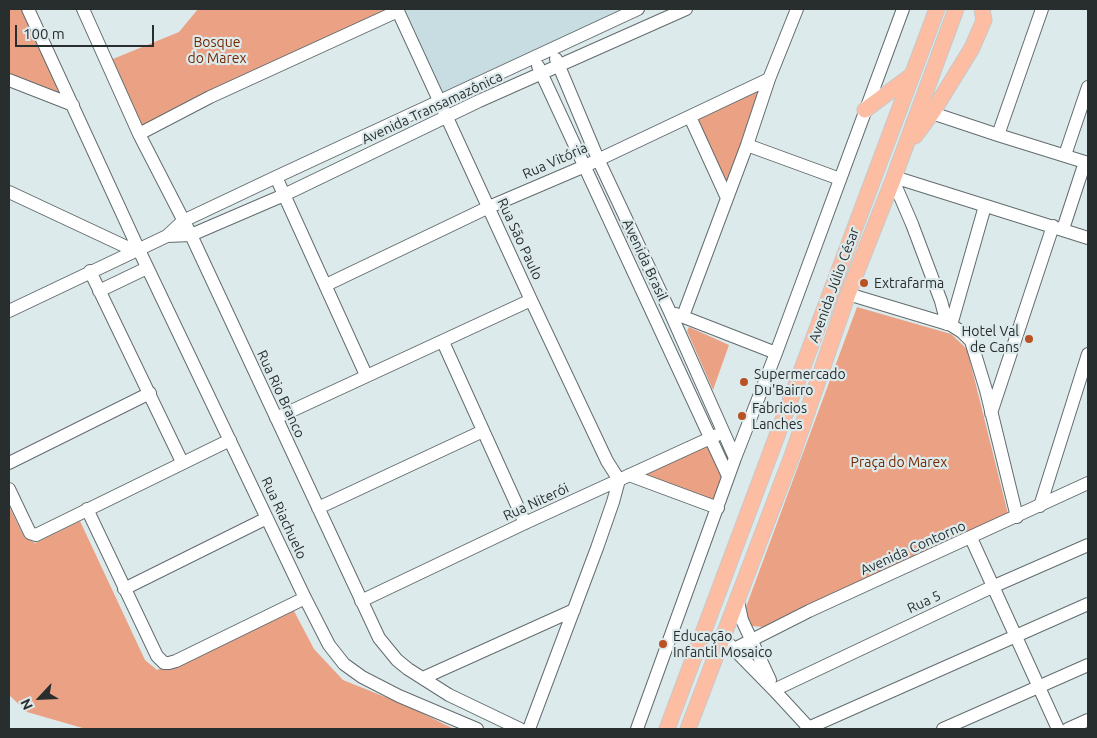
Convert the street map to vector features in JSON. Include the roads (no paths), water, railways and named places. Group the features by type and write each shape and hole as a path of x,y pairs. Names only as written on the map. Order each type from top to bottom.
{"main road":[{"name":"Avenida Júlio César","path":"667,729 937,9"},
{"name":"Avenida Júlio César","path":"688,729 737,596 792,456 848,294 894,179 956,9"},
{"path":"902,153 932,112 972,48 984,20 982,9"},
{"path":"865,110 912,75"}],"street":[{"name":"Rua Riachuelo","path":"28,9 73,105 136,249 147,268 329,645 344,664 352,670 399,696 477,729"},
{"name":"Rua Rio Branco","path":"83,9 139,134 191,235 379,638 387,649 408,669 449,695 520,729"},
{"name":"Avenida Transamazônica","path":"167,236 183,221 638,9"},
{"name":"Avenida Transamazônica","path":"191,235 284,195 558,65 686,9"},
{"path":"683,316 747,145 769,79 797,9"},
{"path":"637,729 728,476 776,353 903,9"},
{"path":"998,136 1042,9"},
{"path":"139,134 210,97 397,10"},
{"name":"Rua São Paulo","path":"397,10 607,460 624,477"},
{"name":"Avenida Brasil","path":"551,49 598,158 670,312 735,458"},
{"name":"Avenida Brasil","path":"534,57 728,476"},
{"name":"Rua Vitória","path":"326,285 489,207 584,166 769,79"},
{"path":"9,80 73,105"},
{"path":"1065,155 1088,86"},
{"path":"932,112 998,136 1087,163 1058,228 991,414"},
{"path":"690,117 727,198"},
{"path":"747,145 840,179"},
{"path":"276,177 366,375"},
{"path":"894,179 1088,238"},
{"path":"894,179 949,324"},
{"path":"9,192 136,249"},
{"path":"949,324 985,206"},
{"path":"9,310 167,236 191,235"},
{"path":"99,290 147,268"},
{"path":"90,272 182,462"},
{"path":"848,294 949,324 962,332 973,346 1017,517"},
{"path":"276,418 531,300"},
{"path":"654,316 670,312 776,353"},
{"path":"442,342 525,523"},
{"path":"1040,506 1088,354"},
{"path":"9,463 150,393"},
{"path":"318,508 483,431"},
{"name":"Rua Niterói","path":"361,601 724,432"},
{"path":"9,488 31,534 37,534 230,440"},
{"path":"529,729 624,477 718,508"},
{"name":"Avenida Contorno","path":"734,649 1088,483"},
{"path":"86,509 157,656 162,662 166,663 183,657 305,598"},
{"path":"124,589 267,518"},
{"path":"971,538 1058,729"},
{"name":"Rua 5","path":"774,690 992,587 1088,545"},
{"path":"737,596 742,620 774,690"},
{"path":"723,638 774,690 808,729 1088,604"},
{"path":"423,678 574,610"},
{"path":"761,662 766,642 775,629"},
{"path":"943,729 1088,665"},
{"path":"1068,729 1088,720"}],"place":[{"name":"Extrafarma","path":"864,283"},
{"name":"Hotel Val de Cans","path":"1029,339"},
{"name":"Supermercado Du'Bairro","path":"744,382"},
{"name":"Fabricios Lanches","path":"742,416"},
{"name":"Educação Infantil Mosaico","path":"663,644"}],"park label":[{"name":"Bosque do Marex","path":"217,50"},
{"name":"Praça do Marex","path":"899,462"}]}
